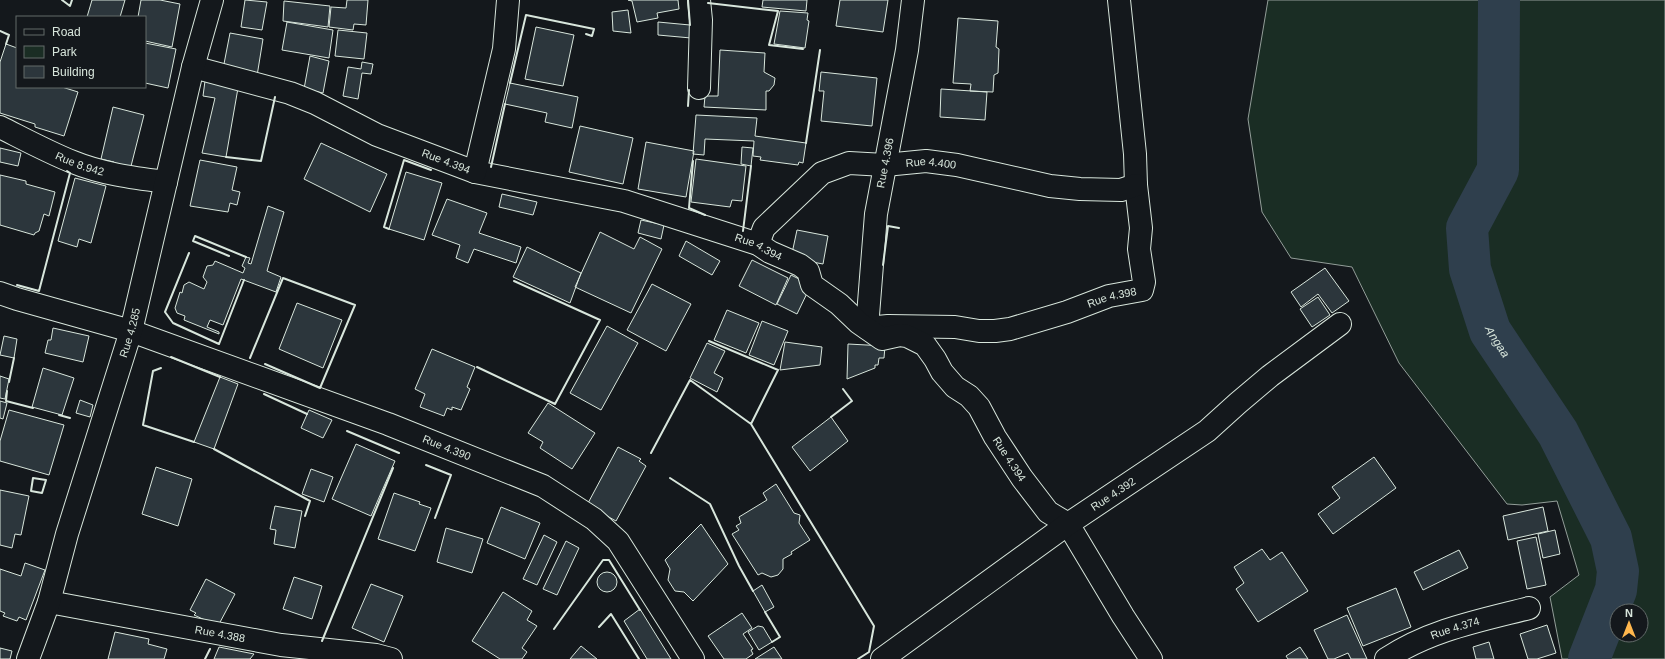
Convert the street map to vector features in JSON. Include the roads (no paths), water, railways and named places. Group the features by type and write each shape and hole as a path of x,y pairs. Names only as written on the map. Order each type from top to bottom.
{"street":[{"name":"Rue 4.285","path":"28,659 49,602 67,534 130,331 193,67 212,0"},
{"path":"476,172 504,49 508,0"},
{"path":"699,0 701,20 699,88"},
{"name":"Rue 4.396","path":"867,328 876,214 907,50 913,0"},
{"name":"Rue 4.398","path":"867,328 888,326 954,327 979,331 996,331 1067,312 1109,296 1142,290 1144,282 1139,249 1141,228 1119,0"},
{"name":"Rue 4.394","path":"193,67 290,93 315,103 377,135 476,172 624,201 758,244 770,252 800,265 808,271 812,285 839,304 859,323 882,339 900,335 907,336 925,345 950,382 969,396 979,407 995,437 1022,478 1048,512 1068,524 1122,616 1151,659"},
{"name":"Rue 8.942","path":"0,127 73,162 102,171 141,179 166,182"},
{"name":"Rue 4.400","path":"758,244 764,228 822,173 848,163 885,165 926,161 957,165 1050,186 1080,189 1121,190 1136,185"},
{"path":"0,293 130,331"},
{"name":"Rue 4.392","path":"882,659 1068,524 1207,431 1259,385 1340,324"},
{"name":"Rue 4.390","path":"130,331 388,424 543,486 594,519 618,541 692,659"},
{"name":"Rue 4.388","path":"49,602 281,645 376,655 391,659"},
{"name":"Rue 4.374","path":"1386,659 1425,637 1529,608"}],"waterway":[{"name":"Angaa","path":"1499,0 1498,170 1467,228 1470,269 1490,331 1558,433 1611,538 1618,571 1616,590 1589,659"}]}
